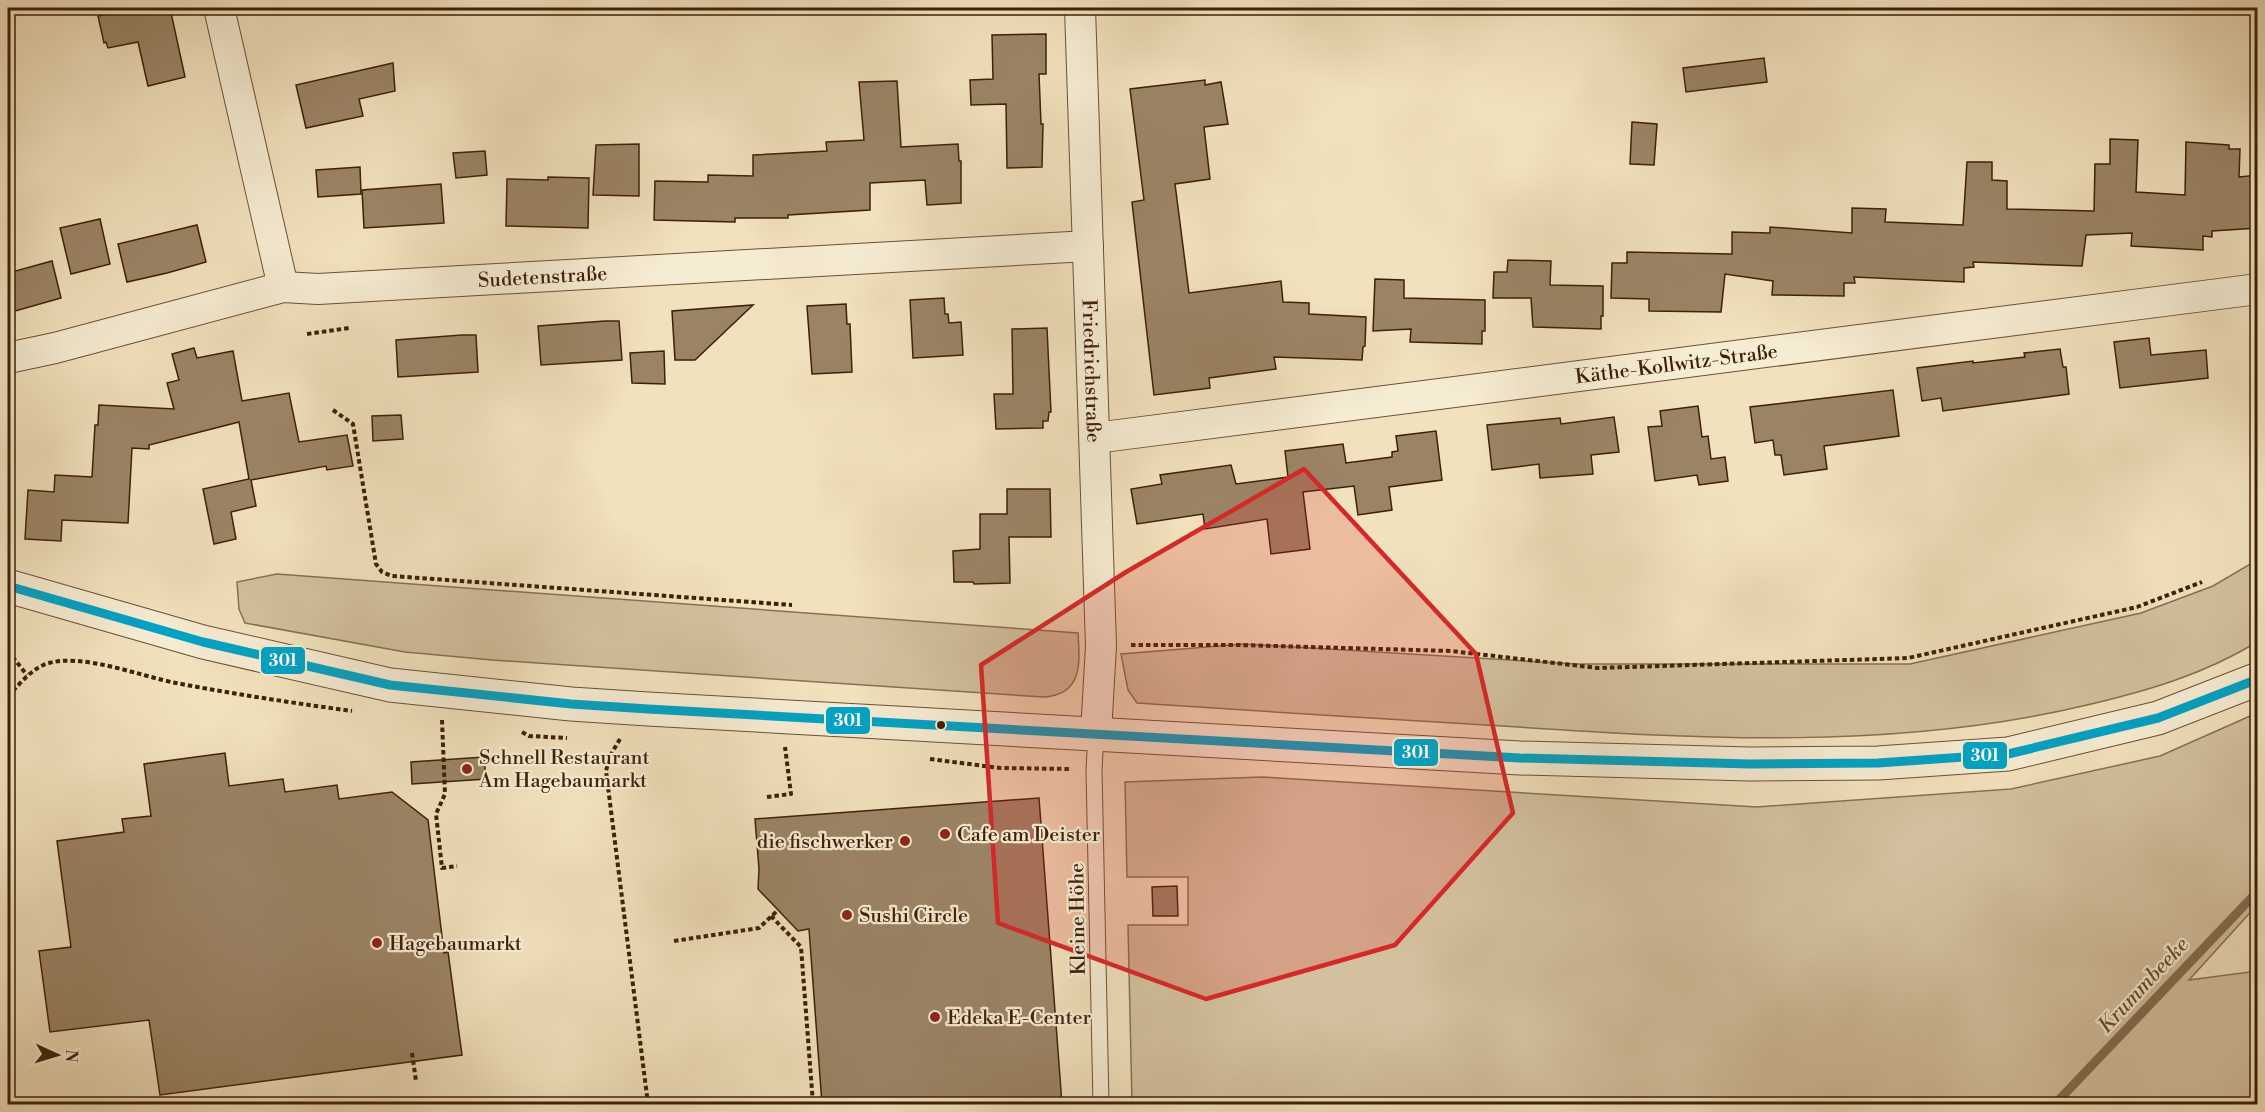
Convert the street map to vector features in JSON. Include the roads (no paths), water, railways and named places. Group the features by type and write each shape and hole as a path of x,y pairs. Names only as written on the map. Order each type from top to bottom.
{"street":[{"path":"219,8 283,287"},
{"name":"Friedrichstraße","path":"1080,8 1101,646 1096,733"},
{"name":"Sudetenstraße","path":"8,358 55,348 283,287 318,290 1088,246"},
{"name":"Käthe-Kollwitz-Straße","path":"1095,438 2258,289"},
{"path":"8,586 203,642 390,685 571,704 648,709 1520,758 1750,764 1878,763 2008,753 2158,718 2258,679"}],"lane":[{"name":"Kleine Höhe","path":"1096,733 1101,1104"}],"waterway":[{"name":"Krummbeeke","path":"2055,1104 2258,891"}],"place":[{"name":"Schnell Restaurant Am Hagebaumarkt","path":"467,769"},
{"name":"Cafe am Deister","path":"945,834"},
{"name":"die fischwerker","path":"905,841"},
{"name":"Sushi Circle","path":"847,915"},
{"name":"Hagebaumarkt","path":"377,943"},
{"name":"Edeka E-Center","path":"935,1017"}]}
